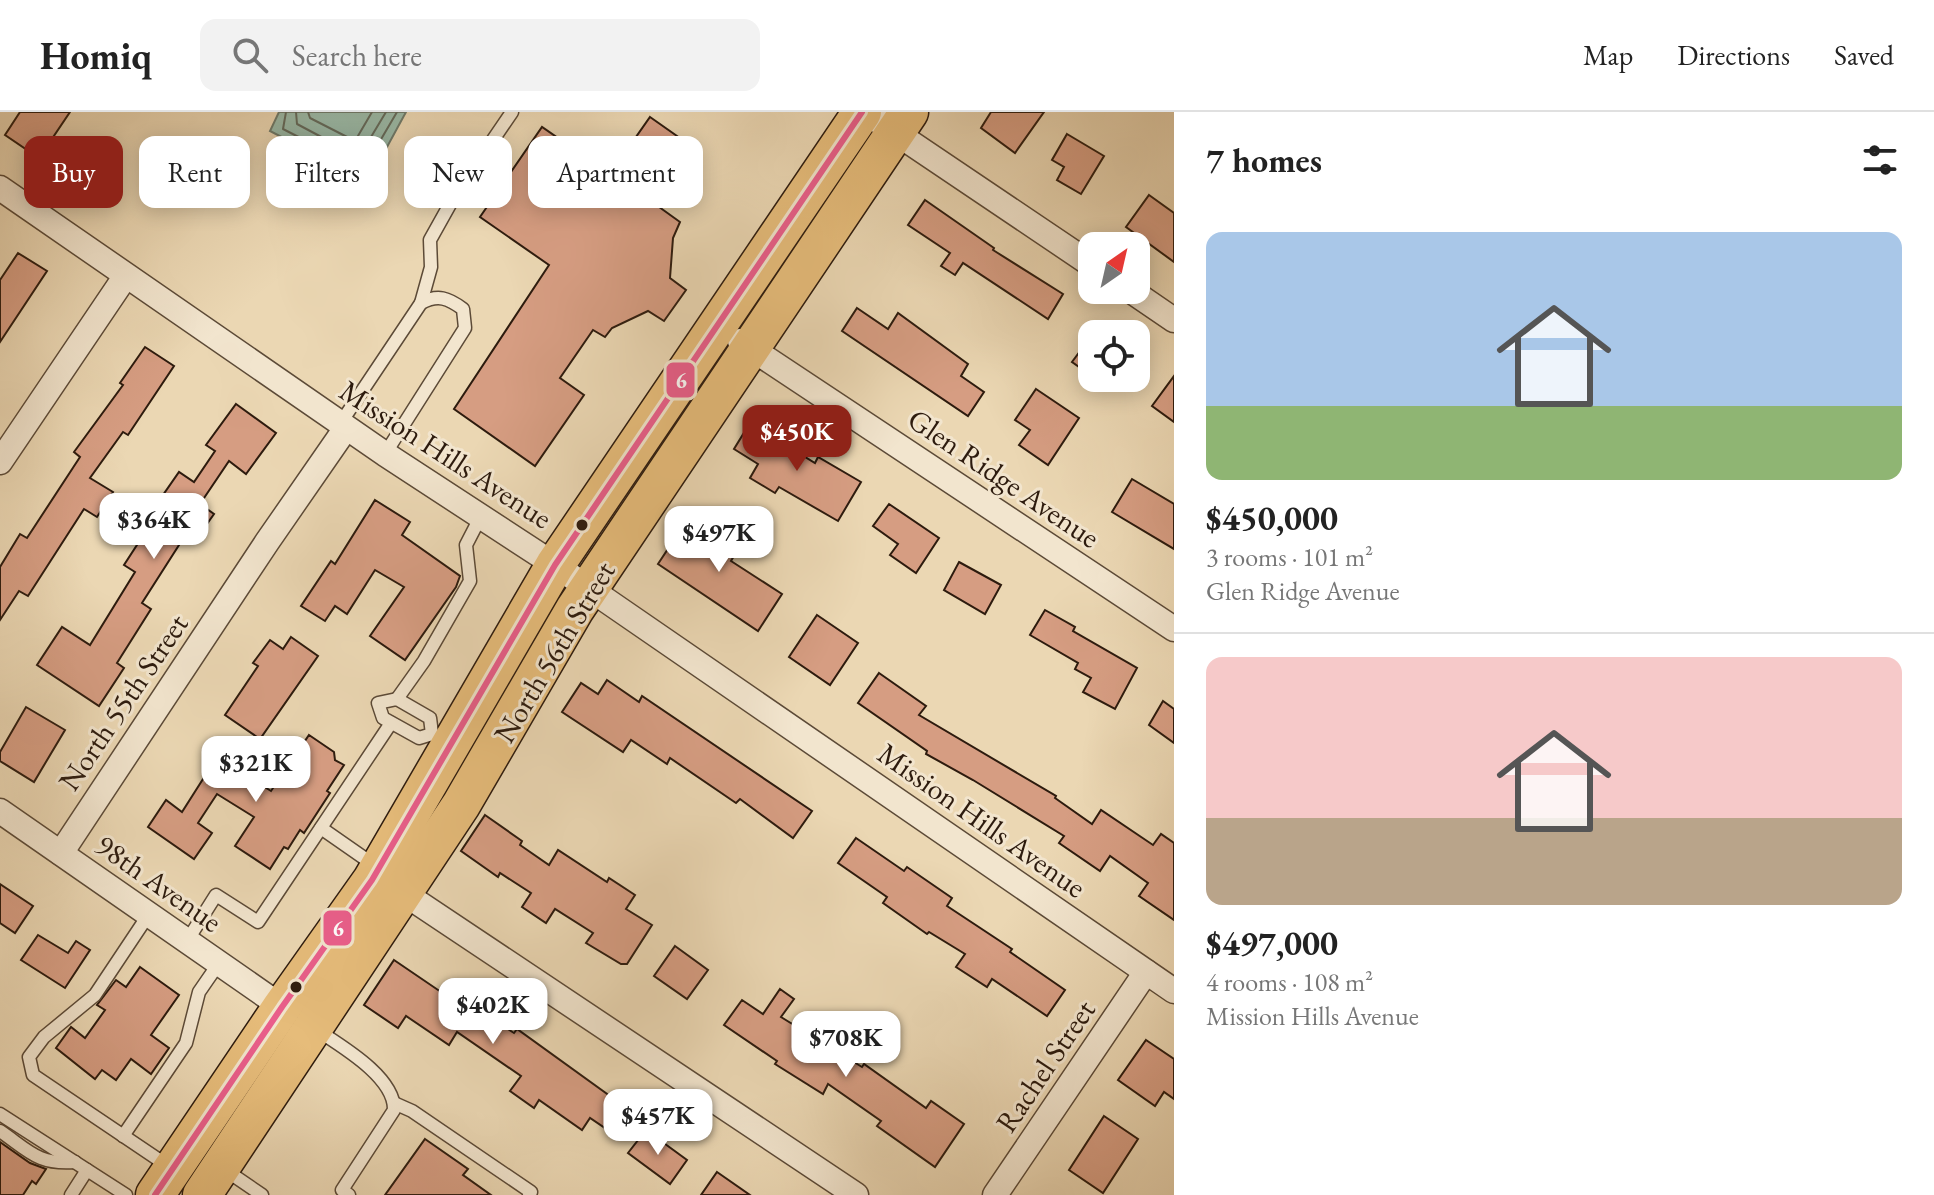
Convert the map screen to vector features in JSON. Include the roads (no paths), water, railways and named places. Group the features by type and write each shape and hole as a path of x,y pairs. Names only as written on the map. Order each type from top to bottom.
{"main road":[{"name":"North 56th Street","path":"212,1181 314,1029 392,881 441,740 555,565 718,326 883,117"},
{"name":"North 56th Street","path":"164,1182 282,1007 478,779 575,609 750,348 883,117"},
{"path":"282,1007 314,1029"}],"street":[{"path":"883,117 1078,255"},
{"name":"Mission Hills Avenue","path":"0,188 125,277 346,419 391,444 481,516 1174,991"},
{"path":"0,462 125,277"},
{"path":"1150,304 1174,320"},
{"name":"Glen Ridge Avenue","path":"718,326 1174,629"},
{"name":"North 55th Street","path":"61,853 346,419"},
{"name":"98th Avenue","path":"0,811 282,1007"},
{"path":"392,881 856,1195"},
{"name":"Rachel Street","path":"1008,1191 1146,972"}],"lane":[{"path":"346,419 421,303 431,267 430,240 454,197 512,112"},
{"path":"391,444 465,328 463,309 448,298 433,297 421,303"},
{"path":"397,699 424,661 470,581 466,545 481,516"},
{"path":"397,699 430,718 441,740 419,738 391,723 383,718 378,703 397,699"},
{"path":"187,941 216,895 258,922 391,723"},
{"path":"321,828 392,881"},
{"path":"149,914 95,995 55,1027 29,1057 33,1075 123,1136 164,1182"},
{"path":"123,1136 186,1043 199,992 219,963"},
{"path":"314,1029 375,1072 394,1103 394,1110 345,1193"},
{"path":"394,1103 412,1111 531,1192 529,1195"},
{"path":"0,1114 126,1195"},
{"path":"0,1131 43,1161 54,1164 75,1162"},
{"path":"71,1195 87,1170"},
{"path":"212,1181 262,1195"}],"water":[{"path":"279,112 406,112 388,145 388,136 280,136 270,131"}]}
